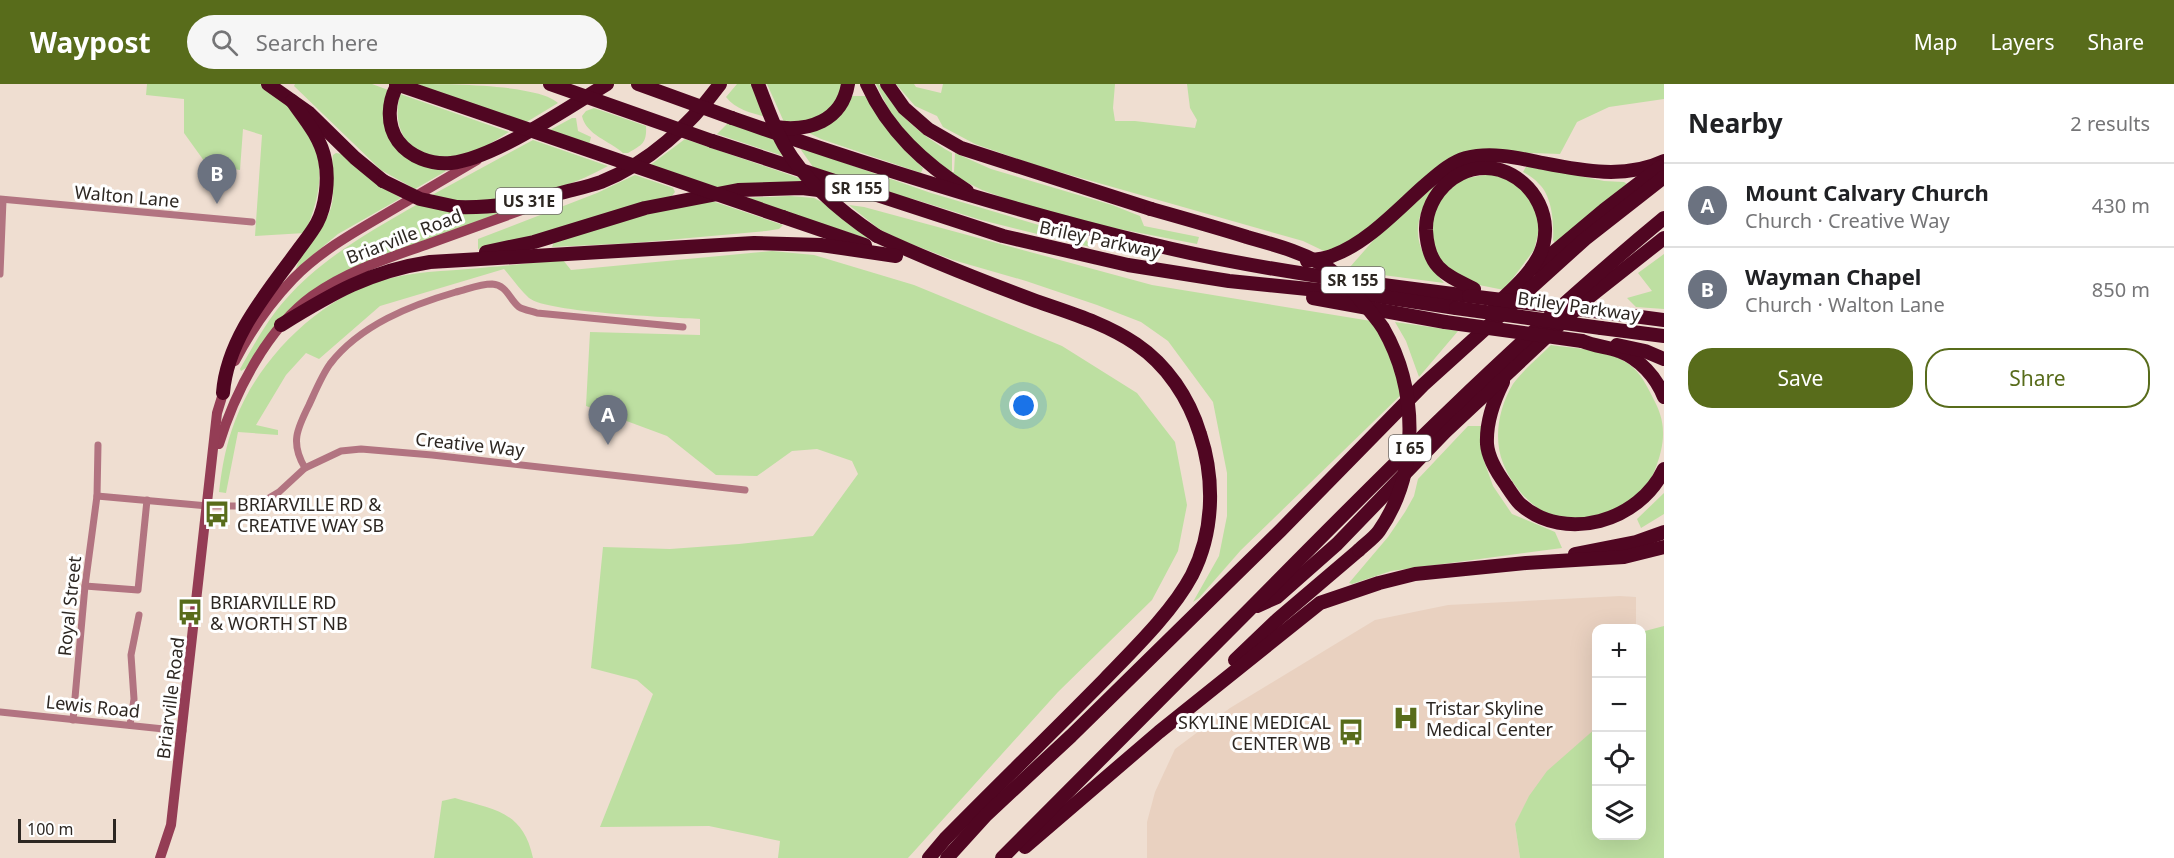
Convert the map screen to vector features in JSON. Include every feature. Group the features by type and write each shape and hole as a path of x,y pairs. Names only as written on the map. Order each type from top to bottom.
{"highway":[{"name":"US 31E","path":"268,84 319,122 355,158 383,181 420,199 457,207 523,202 600,182 624,171 675,135 702,109 720,84"},
{"path":"607,84 503,145 468,160 450,164 428,162 415,155 397,140 390,122 391,100 397,84 783,217 896,256"},
{"name":"Briley Parkway","path":"550,84 712,141 1003,236 1128,265 1229,281 1377,296 1664,336"},
{"name":"Briley Parkway","path":"638,84 857,161 982,200 1152,244 1376,284 1472,293 1534,304 1664,321"},
{"path":"702,109 728,84"},
{"path":"758,84 784,145 813,183 850,218 877,236 963,272 1095,322 1136,344 1155,359 1185,398 1197,422 1208,467 1210,509 1206,536 1192,575 1172,604 1137,646 928,858"},
{"path":"746,123 790,129 813,126 825,121 836,112 843,101 848,84"},
{"path":"867,84 891,125 916,153 941,174 982,200"},
{"path":"886,84 904,108 928,129 961,147 1013,166 1151,209 1296,251 1329,268 1352,289 1382,326 1395,351 1404,381 1410,419 1410,441 1402,486 1395,504 1378,533 1278,619 1159,732"},
{"path":"223,393 224,376 239,338 261,301 317,223 323,208 326,186 325,160 315,133 292,101"},
{"path":"1238,261 1284,265 1338,254 1373,231 1445,168 1463,159 1478,156 1503,156 1616,172 1664,163"},
{"path":"1514,287 1604,210 1664,163"},
{"path":"1423,385 1458,343 1530,270 1540,254 1545,237 1545,220 1540,204 1517,178 1498,170 1478,169 1460,175 1436,194 1429,206 1426,226 1427,241 1434,262 1446,275 1472,293"},
{"name":"I 65","path":"947,858 986,815 1071,736 1280,531 1423,385 1586,239 1664,177"},
{"path":"450,262 534,242 645,208 755,188 836,191 871,198 953,225 1003,236"},
{"name":"I 65","path":"1002,858 1438,421 1618,256 1664,218"},
{"path":"1247,611 1277,597 1336,544 1445,432 1588,298 1664,238"},
{"path":"281,325 358,281 414,264 754,243 821,245 896,256 963,272"},
{"path":"1229,281 1243,287 1445,322 1624,346 1664,359"},
{"path":"1582,341 1617,350 1632,358 1653,377 1664,398"},
{"path":"1521,361 1504,380 1497,395 1490,419 1487,445 1501,478 1519,503 1542,518 1557,523 1589,523 1606,519 1629,508 1649,492 1664,469"},
{"path":"1526,563 1636,542 1664,532"},
{"path":"1012,858 1159,732 1320,603 1379,583 1415,574 1526,563 1623,557 1664,547"}],"main road":[{"name":"Briarville Road","path":"160,858 171,825 217,413 234,364 248,338 293,279 318,256 503,145"},
{"name":"Briarville Road","path":"212,467 227,419 244,381 281,325 312,296 344,276 381,260 600,182"}],"street":[{"name":"Walton Lane","path":"2,199 252,222"},
{"path":"0,274 2,199"},
{"path":"305,468 297,456 295,441 300,423 330,364 357,338 391,316 430,300 482,285 495,284 505,289 519,307 537,313 683,327"},
{"name":"Royal Street","path":"73,720 85,586 97,496 98,445"},
{"name":"Creative Way","path":"97,496 208,506 248,506 264,501 279,492 305,468 341,451 361,449 432,454 745,490"},
{"path":"85,586 138,590 147,500"},
{"path":"130,725 134,699 130,655 139,615"},
{"name":"Lewis Road","path":"0,712 183,731"}],"shaded area":[{"name":"Tristar Skyline Medical Center","path":"1636,597 1636,624 1592,624 1592,733 1515,824 1520,858 1147,858 1147,822 1155,792 1175,749 1230,708 1375,620 1448,605"}],"green space":[{"path":"147,84 263,84 287,105 313,141 319,170 316,201 305,233 255,236 262,135 243,129 240,170 207,165 184,133 184,99 146,95"},
{"path":"295,84 372,84 391,91 391,135 446,171 415,189 381,170 294,86"},
{"path":"413,84 490,86 532,92 558,103 525,123"},
{"path":"737,84 754,84 766,117 739,108 726,97"},
{"path":"767,84 845,84 835,107 810,122 784,122"},
{"path":"876,84 879,84 904,114 903,116 926,136 952,153 952,172 954,172 955,153 991,169 1112,205 1140,216 1144,226 1199,237 1197,244 1104,226 1021,204 982,190 958,178 906,136"},
{"path":"896,84 914,84 916,87 941,93 943,84 1115,84 1113,108 1115,121 1195,128 1197,120 1190,108 1187,84 1664,84 1664,99 1609,107 1577,122 1560,154 1479,151 1361,236 1326,252 1303,241 1035,165 975,144 943,127 937,116 915,106"},
{"path":"400,94 509,132 462,158 440,159 427,156 408,143 402,133 398,121"},
{"path":"852,96 868,96 892,135 923,168 921,173 821,139 807,132 846,108"},
{"path":"594,108 646,126 643,143 628,153 623,153 593,133 584,123 582,116 586,111"},
{"path":"576,118 578,131 591,137 589,145 548,131"},
{"path":"729,122 778,139 789,158 717,134"},
{"path":"685,139 804,181 716,189 649,166"},
{"path":"533,140 608,166 557,188 502,200 464,201 432,195"},
{"path":"799,147 931,193 1086,239 1090,247 981,220 910,198 909,200 813,167"},
{"path":"342,154 382,187 401,198 338,234 296,269 301,256 331,208 332,162 333,155"},
{"path":"1527,165 1627,184 1555,243 1547,195 1539,184 1523,172"},
{"path":"1491,174 1517,183 1536,208 1539,230 1534,250 1504,290 1455,277 1437,257 1430,228 1435,205 1461,179"},
{"path":"635,175 673,188 675,192 671,197 519,242 478,249 478,239 597,193"},
{"path":"1435,183 1421,213 1418,236 1426,258 1444,283 1352,271 1350,267 1379,234"},
{"path":"790,196 814,198 830,206 870,237 869,239 742,198"},
{"path":"709,200 783,225 779,229 766,231 634,243 552,247 554,242 616,221"},
{"path":"418,204 451,212 504,212 368,262 269,335 246,368 241,371 240,369 267,324 300,284 348,246"},
{"path":"849,205 864,207 1152,285 1371,321 1388,345 1403,393 1241,550 1193,602 1219,556 1227,516 1227,473 1213,402 1168,341 1141,322 1097,305 953,260 901,240 879,229"},
{"path":"772,251 814,255 914,285 1062,346 1137,393 1175,442 1187,505 1178,551 1152,600 1058,692 908,858 778,858 780,841 709,826 600,827 653,694 637,680 591,668 603,547 670,549 813,536 858,474 852,461 817,449 792,451 757,476 716,475 667,436 586,406 590,332 700,335 700,319 583,311 541,303 529,298 504,269 380,306 319,359 306,353 286,375 256,425 278,430 278,435 238,432 226,493 219,492 225,456 235,421 260,374 297,331 342,298 366,286 416,273 563,260 571,270"},
{"path":"1664,254 1664,309 1636,307 1627,298 1652,291 1638,273"},
{"path":"1395,322 1458,331 1419,377 1406,341"},
{"path":"1551,345 1606,353 1628,363 1644,381 1659,410 1663,440 1656,468 1637,499 1617,511 1571,520 1557,518 1537,508 1520,492 1503,463 1498,433 1501,413 1508,393 1517,379"},
{"path":"1468,426 1481,426 1483,458 1493,486 1512,514 1555,532 1562,548 1391,571 1349,583 1388,537 1405,512 1414,496 1418,479"},
{"path":"1664,493 1664,514 1641,528 1637,519"},
{"path":"1664,626 1664,858 1520,858 1515,824 1529,796 1547,771 1592,732 1592,840 1646,840 1646,631"},
{"path":"455,798 505,815 522,830 533,858 434,858 442,801"}],"place":[{"name":"Wayman Chapel","path":"217,204"},
{"name":"Mount Calvary Church","path":"608,445"},
{"name":"BRIARVILLE RD & CREATIVE WAY SB","path":"217,514"},
{"name":"BRIARVILLE RD & WORTH ST NB","path":"190,612"},
{"name":"Tristar Skyline Medical Center","path":"1406,718"},
{"name":"SKYLINE MEDICAL CENTER WB","path":"1351,732"}]}
